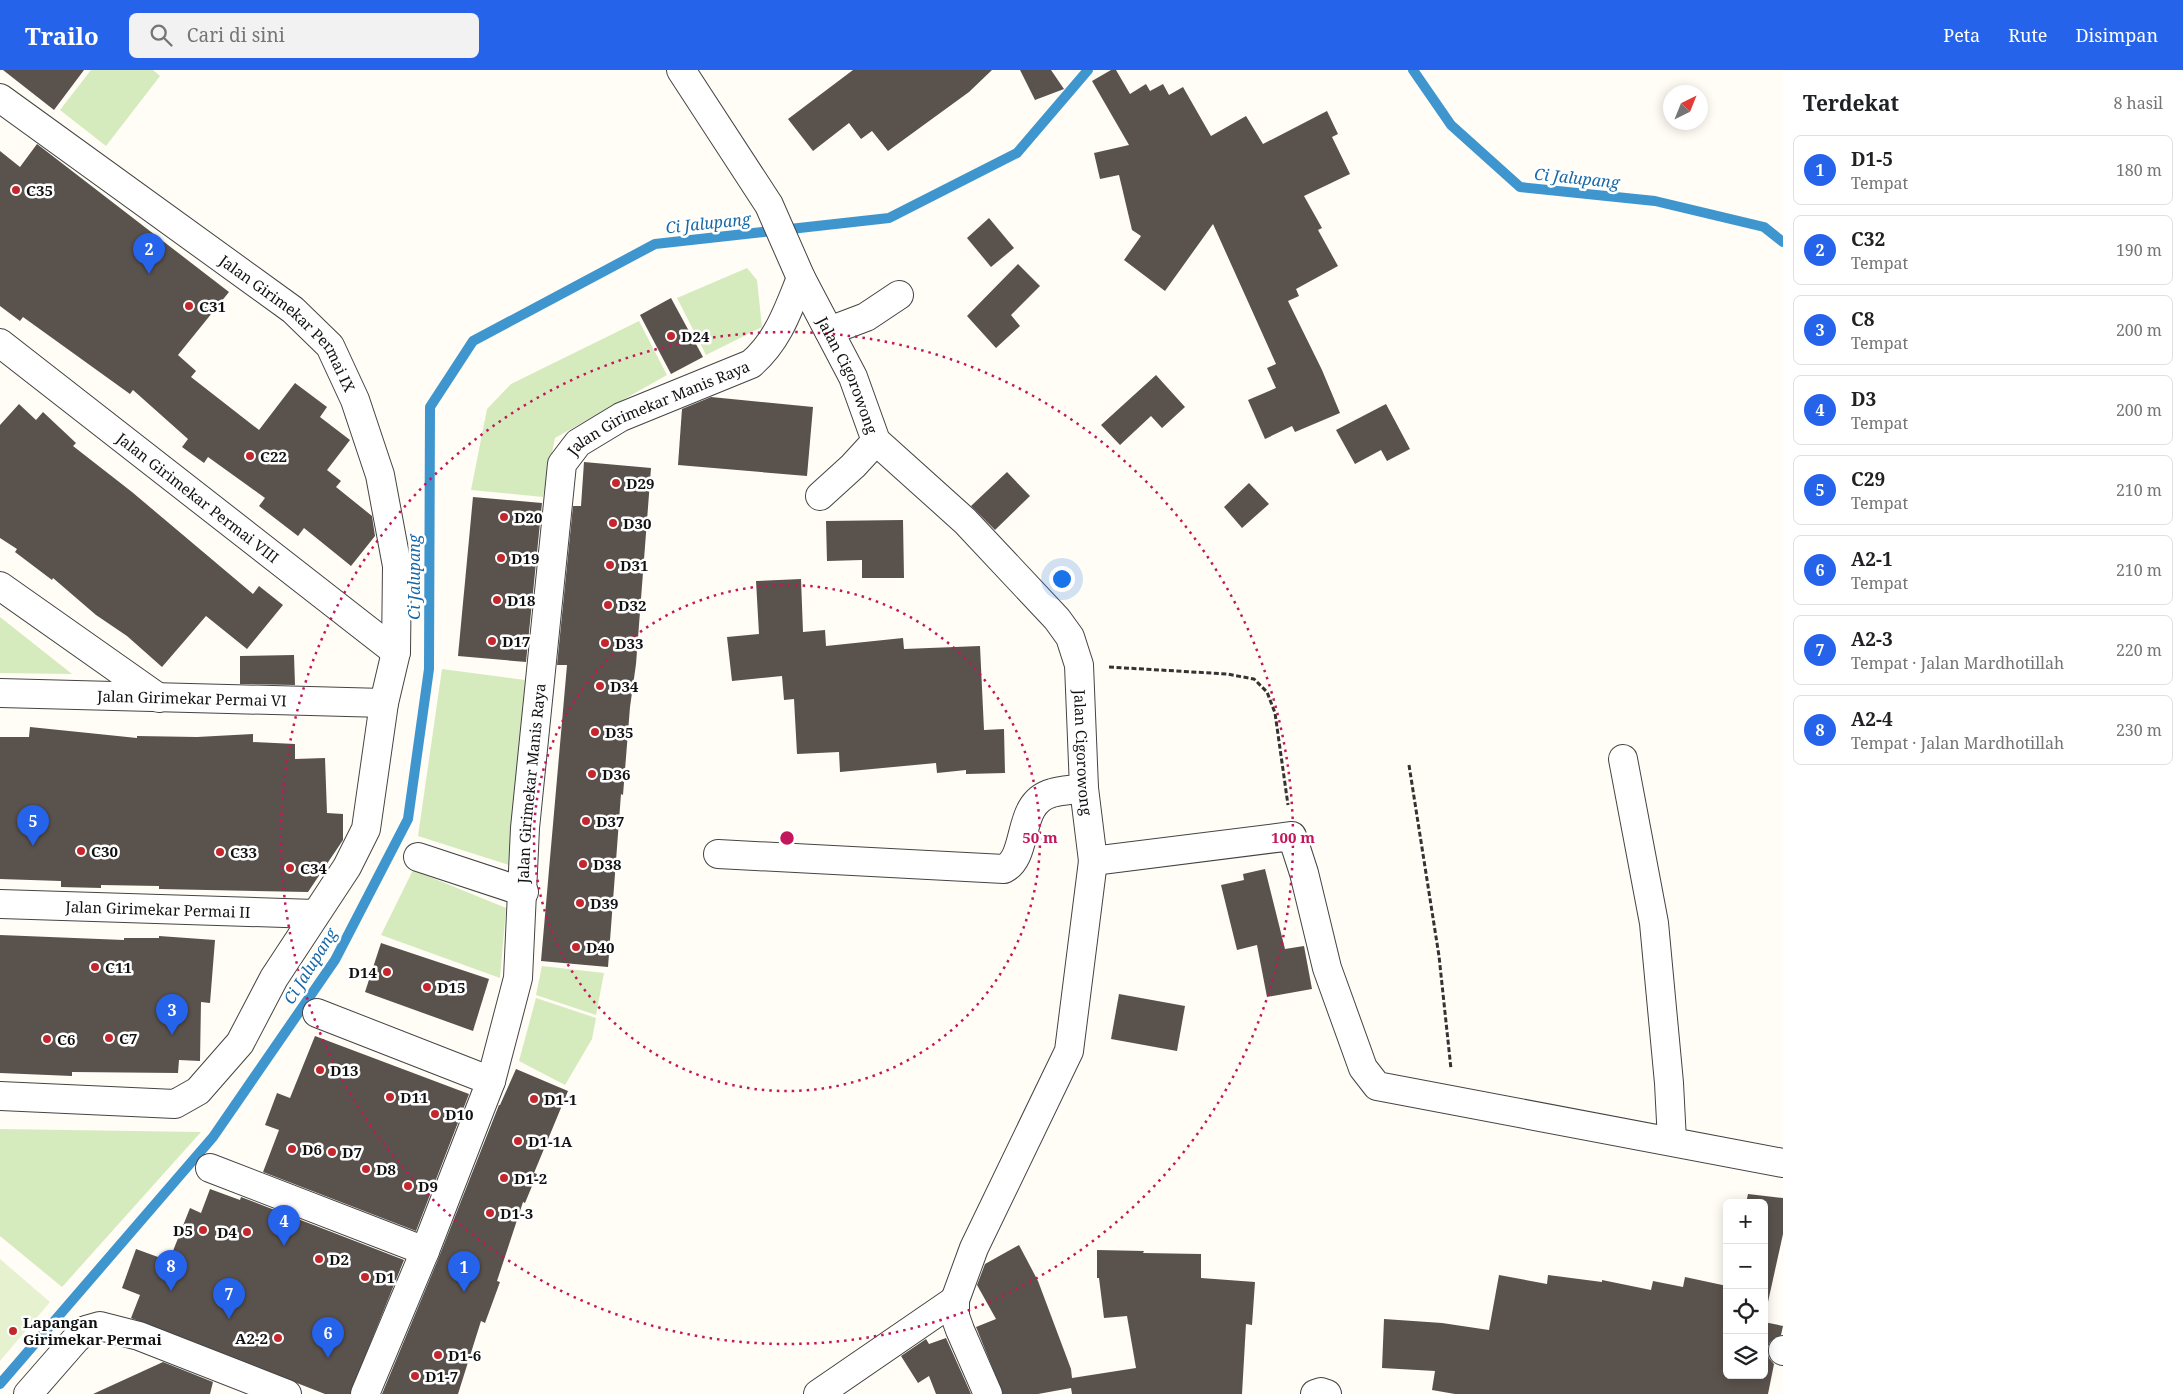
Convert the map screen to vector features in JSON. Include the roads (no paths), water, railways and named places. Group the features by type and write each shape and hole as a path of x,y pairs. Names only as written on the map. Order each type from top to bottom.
{"street":[{"name":"Jalan Cigorowong","path":"680,70 769,205 801,276 853,377 876,441 966,521 1057,619 1070,637 1079,665 1084,788 1093,861 1068,1051 974,1248 955,1300"},
{"name":"Jalan Girimekar Permai IX","path":"0,1096 175,1104 198,1091 240,1043 274,978 348,867 366,829 384,702 396,652 397,566 380,475 356,400 330,346 293,310 1,101"},
{"name":"Jalan Girimekar Manis Raya","path":"364,1394 425,1252 491,1081 518,978 526,828 562,464 578,444 620,417 750,364 760,356 778,333 801,276"},
{"path":"829,331 866,317 899,295"},
{"name":"Jalan Girimekar Permai VIII","path":"0,343 396,652"},
{"path":"820,496 853,466 876,441"},
{"path":"0,586 160,698"},
{"name":"Jalan Girimekar Permai VI","path":"0,693 384,702"},
{"path":"1623,759 1654,923 1669,1083 1672,1141"},
{"path":"718,854 1004,869 1010,866 1016,858 1029,814 1039,800 1051,793 1084,788"},
{"path":"1093,861 1292,836 1304,873 1327,968 1363,1068 1374,1083 1381,1088 1454,1100 1783,1163"},
{"path":"418,856 524,892"},
{"name":"Jalan Girimekar Permai II","path":"0,904 315,914"},
{"path":"317,1013 491,1081"},
{"path":"210,1168 425,1252"},
{"path":"818,1394 955,1300"},
{"path":"955,1300 955,1316 988,1394"},
{"path":"28,1394 76,1339 86,1330 100,1326 139,1336 287,1394"},
{"path":"1315,1394 1321,1392 1327,1394"}],"waterway":[{"name":"Ci Jalupang","path":"0,1384 213,1137 335,960 408,819 429,669 430,407 473,341 655,244 889,218 1017,153 1088,70"},
{"name":"Ci Jalupang","path":"1413,70 1451,125 1520,187 1655,201 1764,227 1783,242"}],"place":[{"name":"C35","path":"16,190"},
{"name":"C32","path":"149,274"},
{"name":"C31","path":"189,306"},
{"name":"D24","path":"671,336"},
{"name":"C22","path":"250,456"},
{"name":"D29","path":"616,483"},
{"name":"D20","path":"504,517"},
{"name":"D30","path":"613,523"},
{"name":"D19","path":"501,558"},
{"name":"D31","path":"610,565"},
{"name":"D18","path":"497,600"},
{"name":"D32","path":"608,605"},
{"name":"D17","path":"492,641"},
{"name":"D33","path":"605,643"},
{"name":"D34","path":"600,686"},
{"name":"D35","path":"595,732"},
{"name":"D36","path":"592,774"},
{"name":"D37","path":"586,821"},
{"name":"C29","path":"33,846"},
{"name":"C30","path":"81,851"},
{"name":"C33","path":"220,852"},
{"name":"D38","path":"583,864"},
{"name":"C34","path":"290,868"},
{"name":"D39","path":"580,903"},
{"name":"D40","path":"576,947"},
{"name":"C11","path":"95,967"},
{"name":"D14","path":"387,972"},
{"name":"D15","path":"427,987"},
{"name":"C8","path":"172,1035"},
{"name":"C7","path":"109,1038"},
{"name":"C6","path":"47,1039"},
{"name":"D13","path":"320,1070"},
{"name":"D11","path":"390,1097"},
{"name":"D1-1","path":"534,1099"},
{"name":"D10","path":"435,1114"},
{"name":"D1-1A","path":"518,1141"},
{"name":"D6","path":"292,1149"},
{"name":"D7","path":"332,1152"},
{"name":"D8","path":"366,1169"},
{"name":"D1-2","path":"504,1178"},
{"name":"D9","path":"408,1186"},
{"name":"D1-3","path":"490,1213"},
{"name":"D5","path":"203,1230"},
{"name":"D4","path":"247,1232"},
{"name":"D3","path":"284,1246"},
{"name":"D2","path":"319,1259"},
{"name":"D1","path":"365,1277"},
{"name":"A2-4","path":"171,1291"},
{"name":"D1-5","path":"464,1292"},
{"name":"A2-3","path":"229,1319"},
{"name":"Lapangan Girimekar Permai","path":"13,1331"},
{"name":"A2-2","path":"278,1338"},
{"name":"D1-6","path":"438,1355"},
{"name":"A2-1","path":"328,1358"},
{"name":"D1-7","path":"415,1376"}]}
